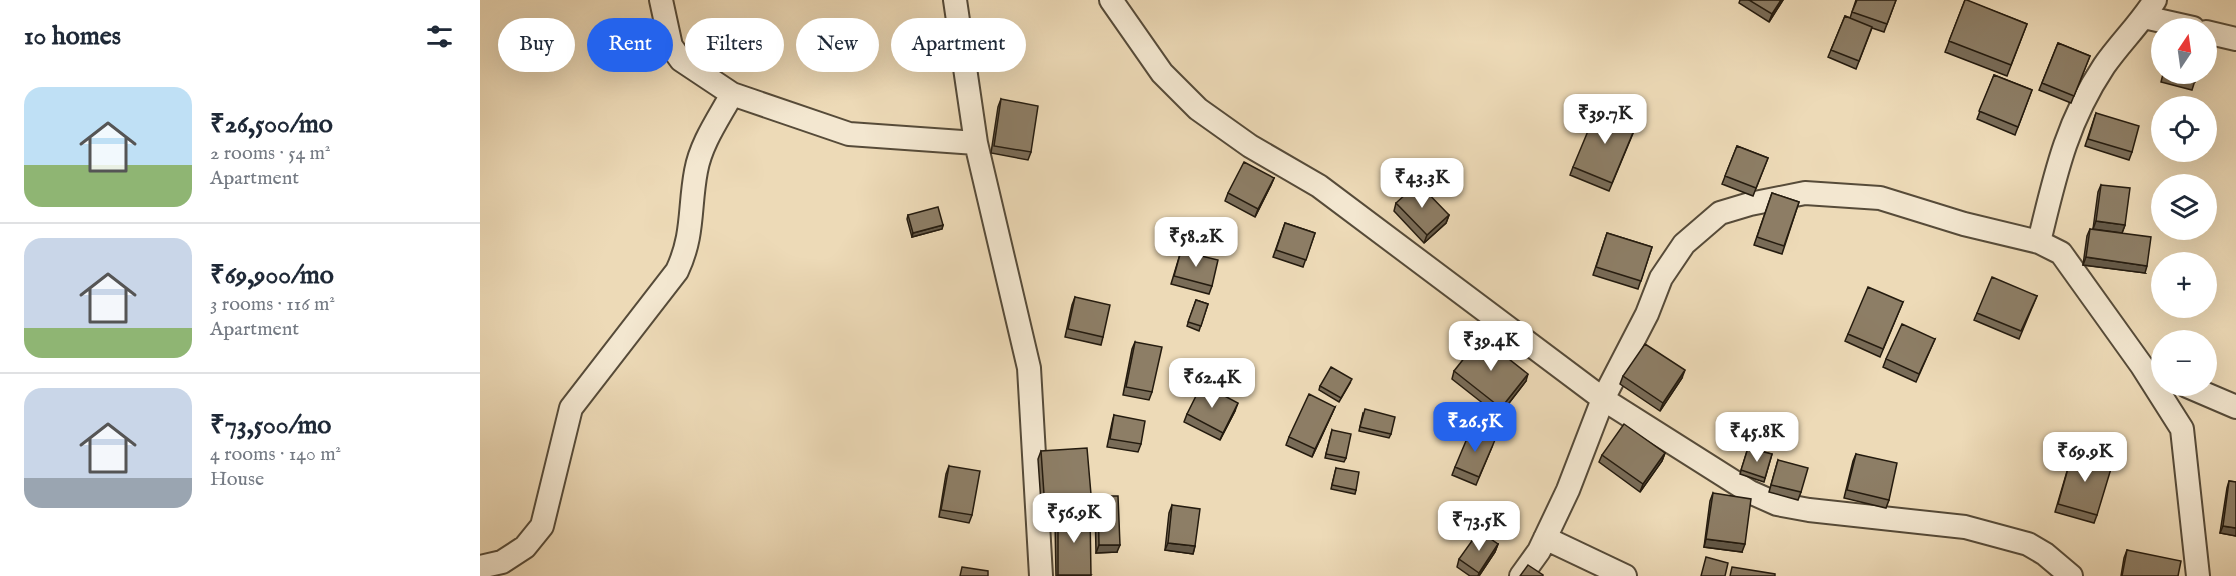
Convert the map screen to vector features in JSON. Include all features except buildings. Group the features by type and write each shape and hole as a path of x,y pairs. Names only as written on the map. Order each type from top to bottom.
{"street":[{"path":"662,0 671,46 681,60 732,94 849,134 976,143"},
{"path":"955,0 976,143 1029,368 1041,576"},
{"path":"1111,0 1162,73 1198,109 1250,146 1319,186 1603,399 1750,492 1777,504 1809,510 1965,527 2028,543 2071,576"},
{"path":"2039,242 2066,138 2081,104 2105,64 2149,8 2171,18"},
{"path":"2217,35 2236,39"},
{"path":"480,567 502,562 525,547 542,526 571,408 664,289 686,253 691,228 696,171 700,156 732,94"},
{"path":"1521,576 1539,551 1568,490 1603,399 1647,314 1661,278 1684,244 1720,213 1750,204 1805,193 1880,198 1964,224 2039,242 2061,253 2151,369"},
{"path":"2165,396 2182,429 2198,576"},
{"path":"2210,396 2236,407"},
{"path":"1545,538 1625,576"}]}
